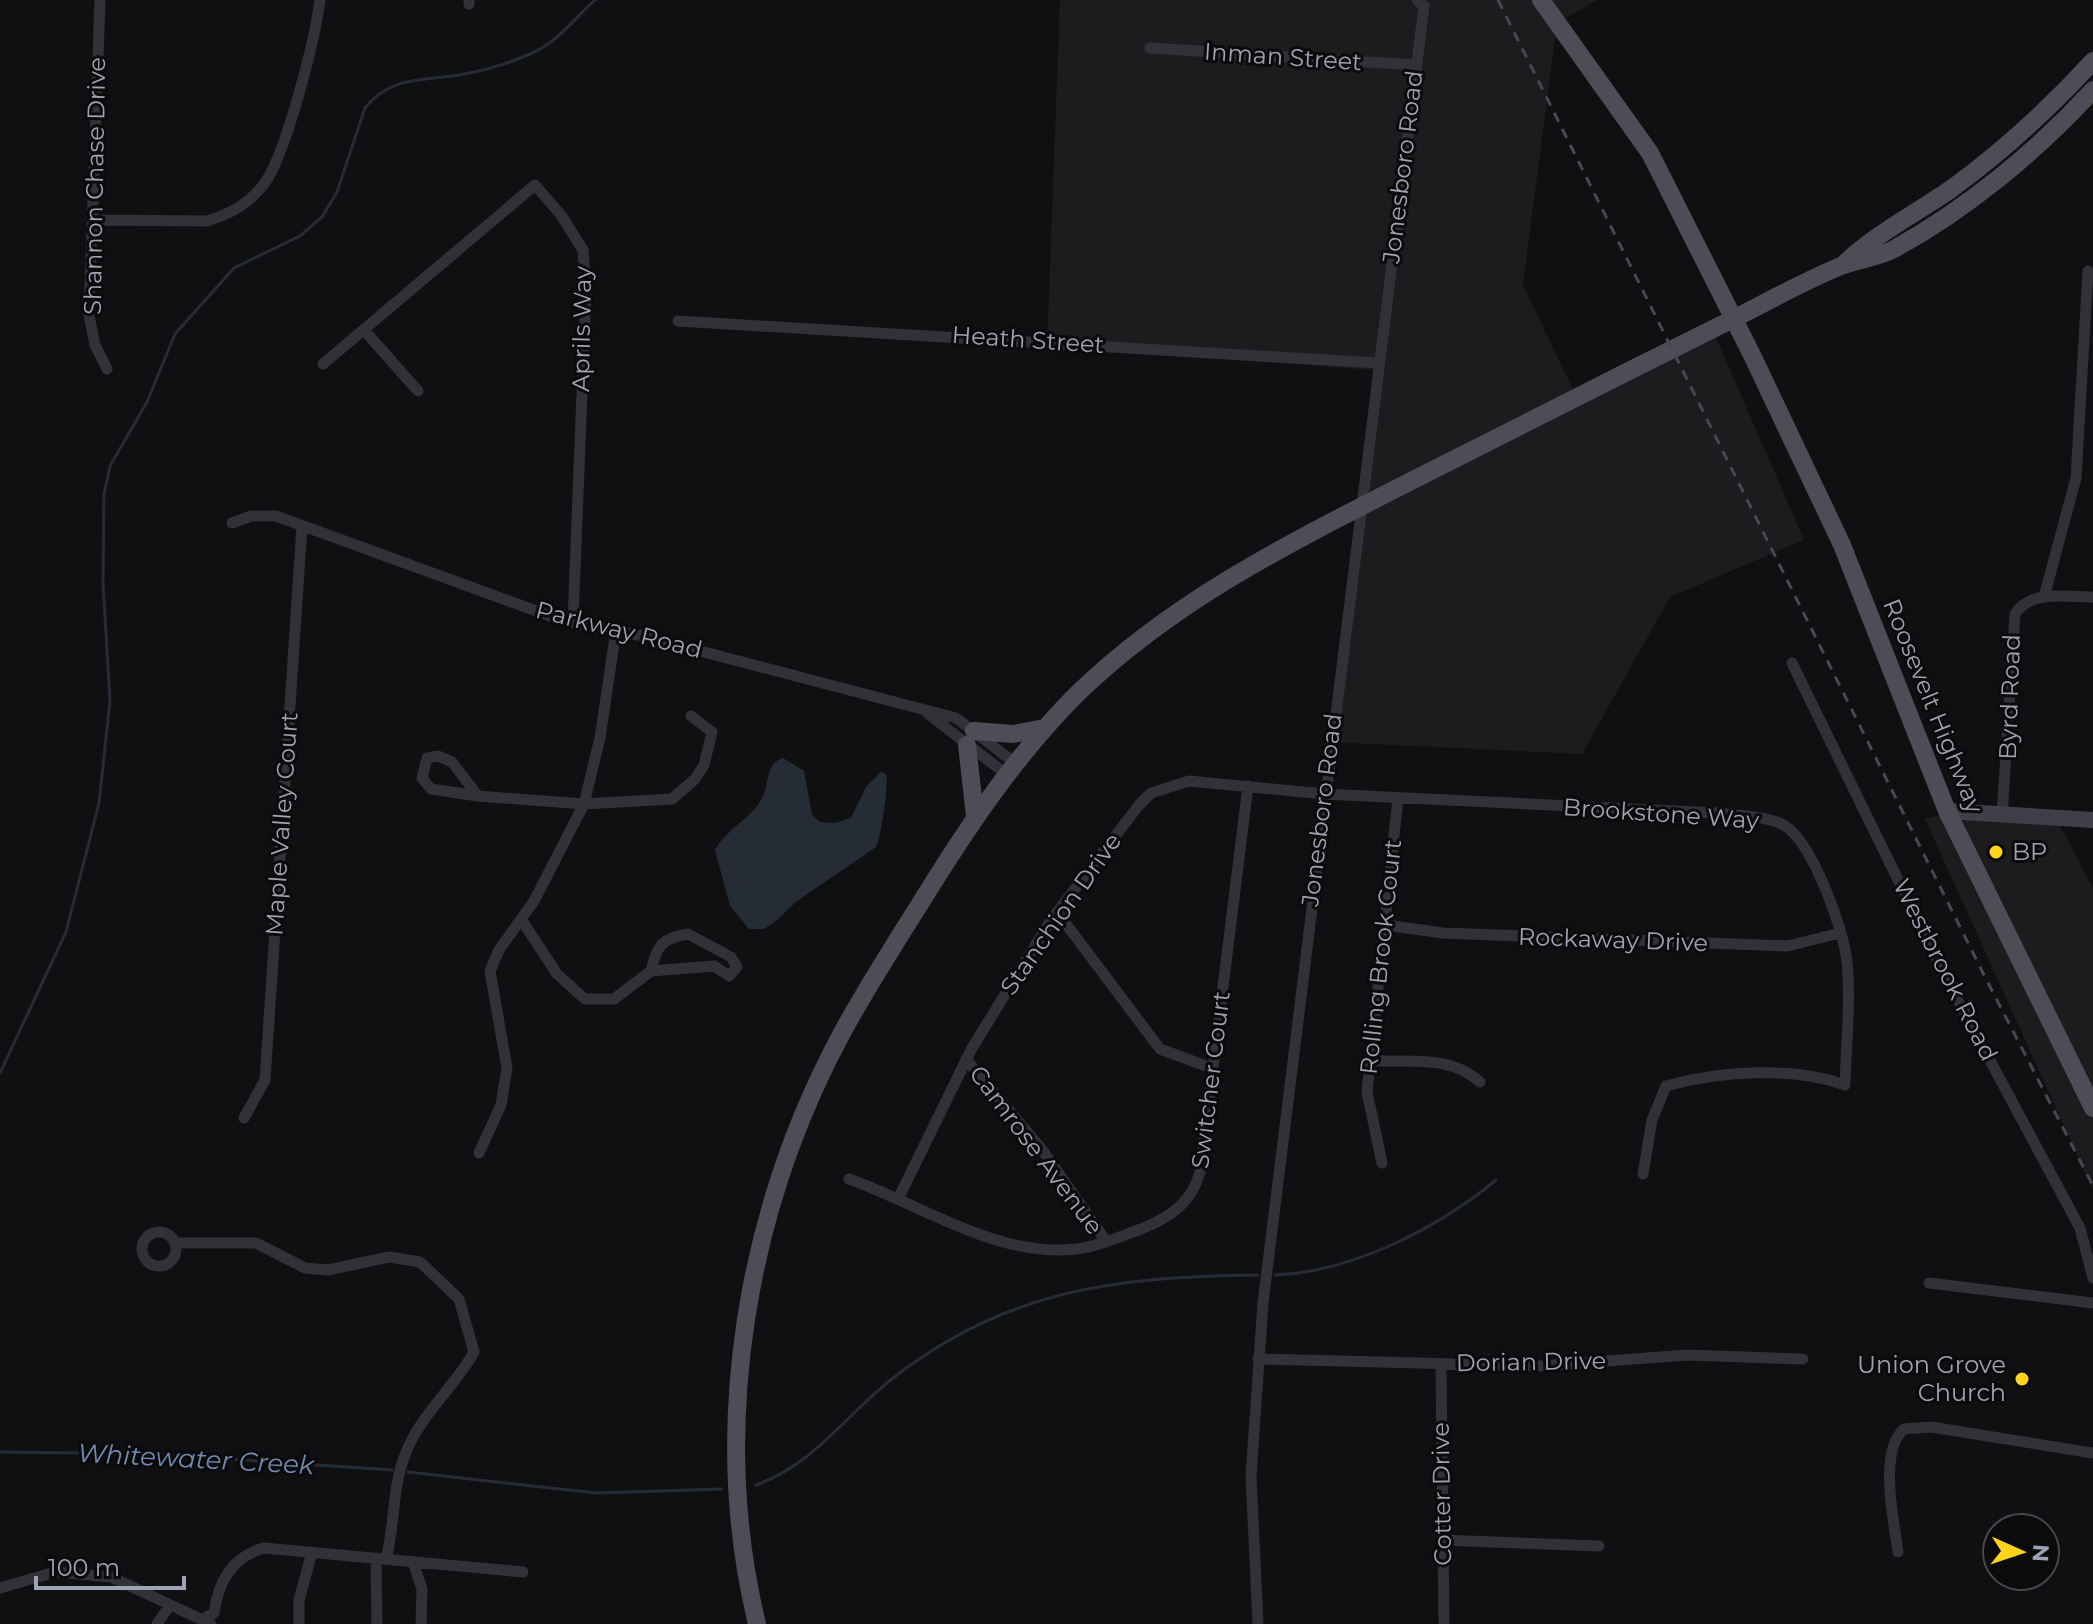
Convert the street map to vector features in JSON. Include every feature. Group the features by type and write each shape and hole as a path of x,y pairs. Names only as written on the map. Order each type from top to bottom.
{"main road":[{"name":"Roosevelt Highway","path":"1541,0 1650,153 1842,545 1947,811 2093,1108"},
{"path":"1843,265 1869,241 1950,189 2005,147 2093,61"},
{"path":"757,1624 745,1555 738,1421 743,1346 765,1229 782,1171 827,1061 975,816 1010,768 1045,728 1111,663 1184,606 1251,562 1731,319 1843,265 1888,253 1945,216 2039,144 2093,90"},
{"path":"975,816 971,738 1045,728"}],"street":[{"name":"Shannon Chase Drive","path":"100,0 89,316 95,345 107,369"},
{"path":"92,220 207,221 239,208 252,197 264,184 278,158 317,26 320,0"},
{"name":"Jonesboro Road","path":"1258,1624 1251,1476 1258,1359 1359,508 1424,6 1417,0"},
{"name":"Inman Street","path":"1150,48 1416,65"},
{"name":"Aprils Way","path":"323,364 535,185 561,215 583,250 586,291 573,622"},
{"path":"2088,271 2076,478 2044,597 2093,597"},
{"name":"Heath Street","path":"678,321 1378,363"},
{"path":"364,330 418,391"},
{"name":"Parkway Road","path":"232,523 265,514 573,622 616,630 921,708 971,738 1010,768"},
{"name":"Maple Valley Court","path":"244,1118 265,1080 302,526"},
{"name":"Byrd Road","path":"2002,816 2012,624 2019,608 2044,597"},
{"path":"479,1153 501,1105 507,1068 490,971 499,950 521,919 584,804 616,630"},
{"name":"Westbrook Road","path":"1792,663 1948,982 2080,1228 2093,1278"},
{"path":"478,796 452,762 438,756 427,758 422,778 431,789 478,796 584,804 672,799 695,779 704,765 712,732 691,716"},
{"name":"Stanchion Drive","path":"899,1197 966,1059 1057,912 1151,793 1189,781 1324,794"},
{"name":"Switcher Court","path":"849,1179 899,1197 933,1217 980,1236 1057,1249 1078,1249 1164,1220 1192,1194 1200,1172 1248,786"},
{"name":"Brookstone Way","path":"1324,794 1716,813 1787,827 1805,847 1840,933 1847,962 1845,1085 1824,1077 1720,1073 1666,1086 1652,1120 1643,1174"},
{"name":"Rolling Brook Court","path":"1382,1163 1367,1092 1398,798"},
{"path":"1947,811 2093,820"},
{"path":"1057,912 1160,1049 1214,1069"},
{"path":"521,919 557,974 585,999 614,999 651,971 714,966 729,976 737,967 731,957 688,934 669,937 658,945 651,971"},
{"name":"Rockaway Drive","path":"1385,925 1443,933 1788,946 1840,933"},
{"name":"Camrose Avenue","path":"966,1059 1043,1151 1105,1240"},
{"path":"1370,1061 1442,1063 1465,1068 1480,1082"},
{"path":"175,1243 256,1243 305,1268 328,1270 389,1257 420,1262 459,1299 474,1352 460,1379 415,1432 405,1454 397,1481 396,1508 381,1559 377,1624"},
{"path":"1929,1283 2093,1303"},
{"name":"Dorian Drive","path":"1258,1359 1540,1366 1687,1355 1803,1359"},
{"name":"Cotter Drive","path":"1441,1364 1444,1624"},
{"path":"1898,1552 1891,1460 1895,1441 1904,1429 1931,1427 2093,1453"},
{"path":"1442,1540 1599,1546"},
{"path":"0,1588 55,1572 111,1577 208,1621 214,1613 217,1591 230,1568 250,1552 264,1548 523,1572"},
{"path":"299,1624 299,1600 312,1552"},
{"path":"413,1562 422,1589 421,1624"},
{"path":"157,1624 170,1605"}],"shaded area":[{"path":"1060,0 1597,0 1557,23 1523,285 1577,398 1714,333 1804,540 1670,597 1582,754 1328,742 1374,370 1047,346"},
{"path":"783,758 804,771 812,815 820,822 835,823 851,818 866,787 881,772 886,774 880,833 876,847 797,901 776,921 764,929 749,929 730,906 715,850 726,835 759,804 773,764"},
{"path":"1952,811 2055,816 2093,888 2093,1190 1925,819"}],"waterway":[{"path":"0,1073 66,932 99,803 110,701 103,583 104,494 110,466 147,402 175,334 234,268 300,236 322,217 337,192 365,108 385,90 408,82 477,71 530,54 557,37 595,0"},
{"name":"Whitewater Creek","path":"1275,1275 1333,1266 1392,1245 1447,1215 1496,1180"},
{"name":"Whitewater Creek","path":"756,1485 794,1466 811,1453 888,1382 931,1351 975,1326 1018,1308 1063,1294 1109,1285 1156,1279 1258,1275"},
{"name":"Whitewater Creek","path":"0,1452 156,1454 392,1470"},
{"name":"Whitewater Creek","path":"408,1472 596,1493 722,1489"}],"railway":[{"path":"1498,0 1984,975 2093,1186"}],"place":[{"name":"BP","path":"1996,852"},
{"name":"Union Grove Church","path":"2022,1379"}]}
